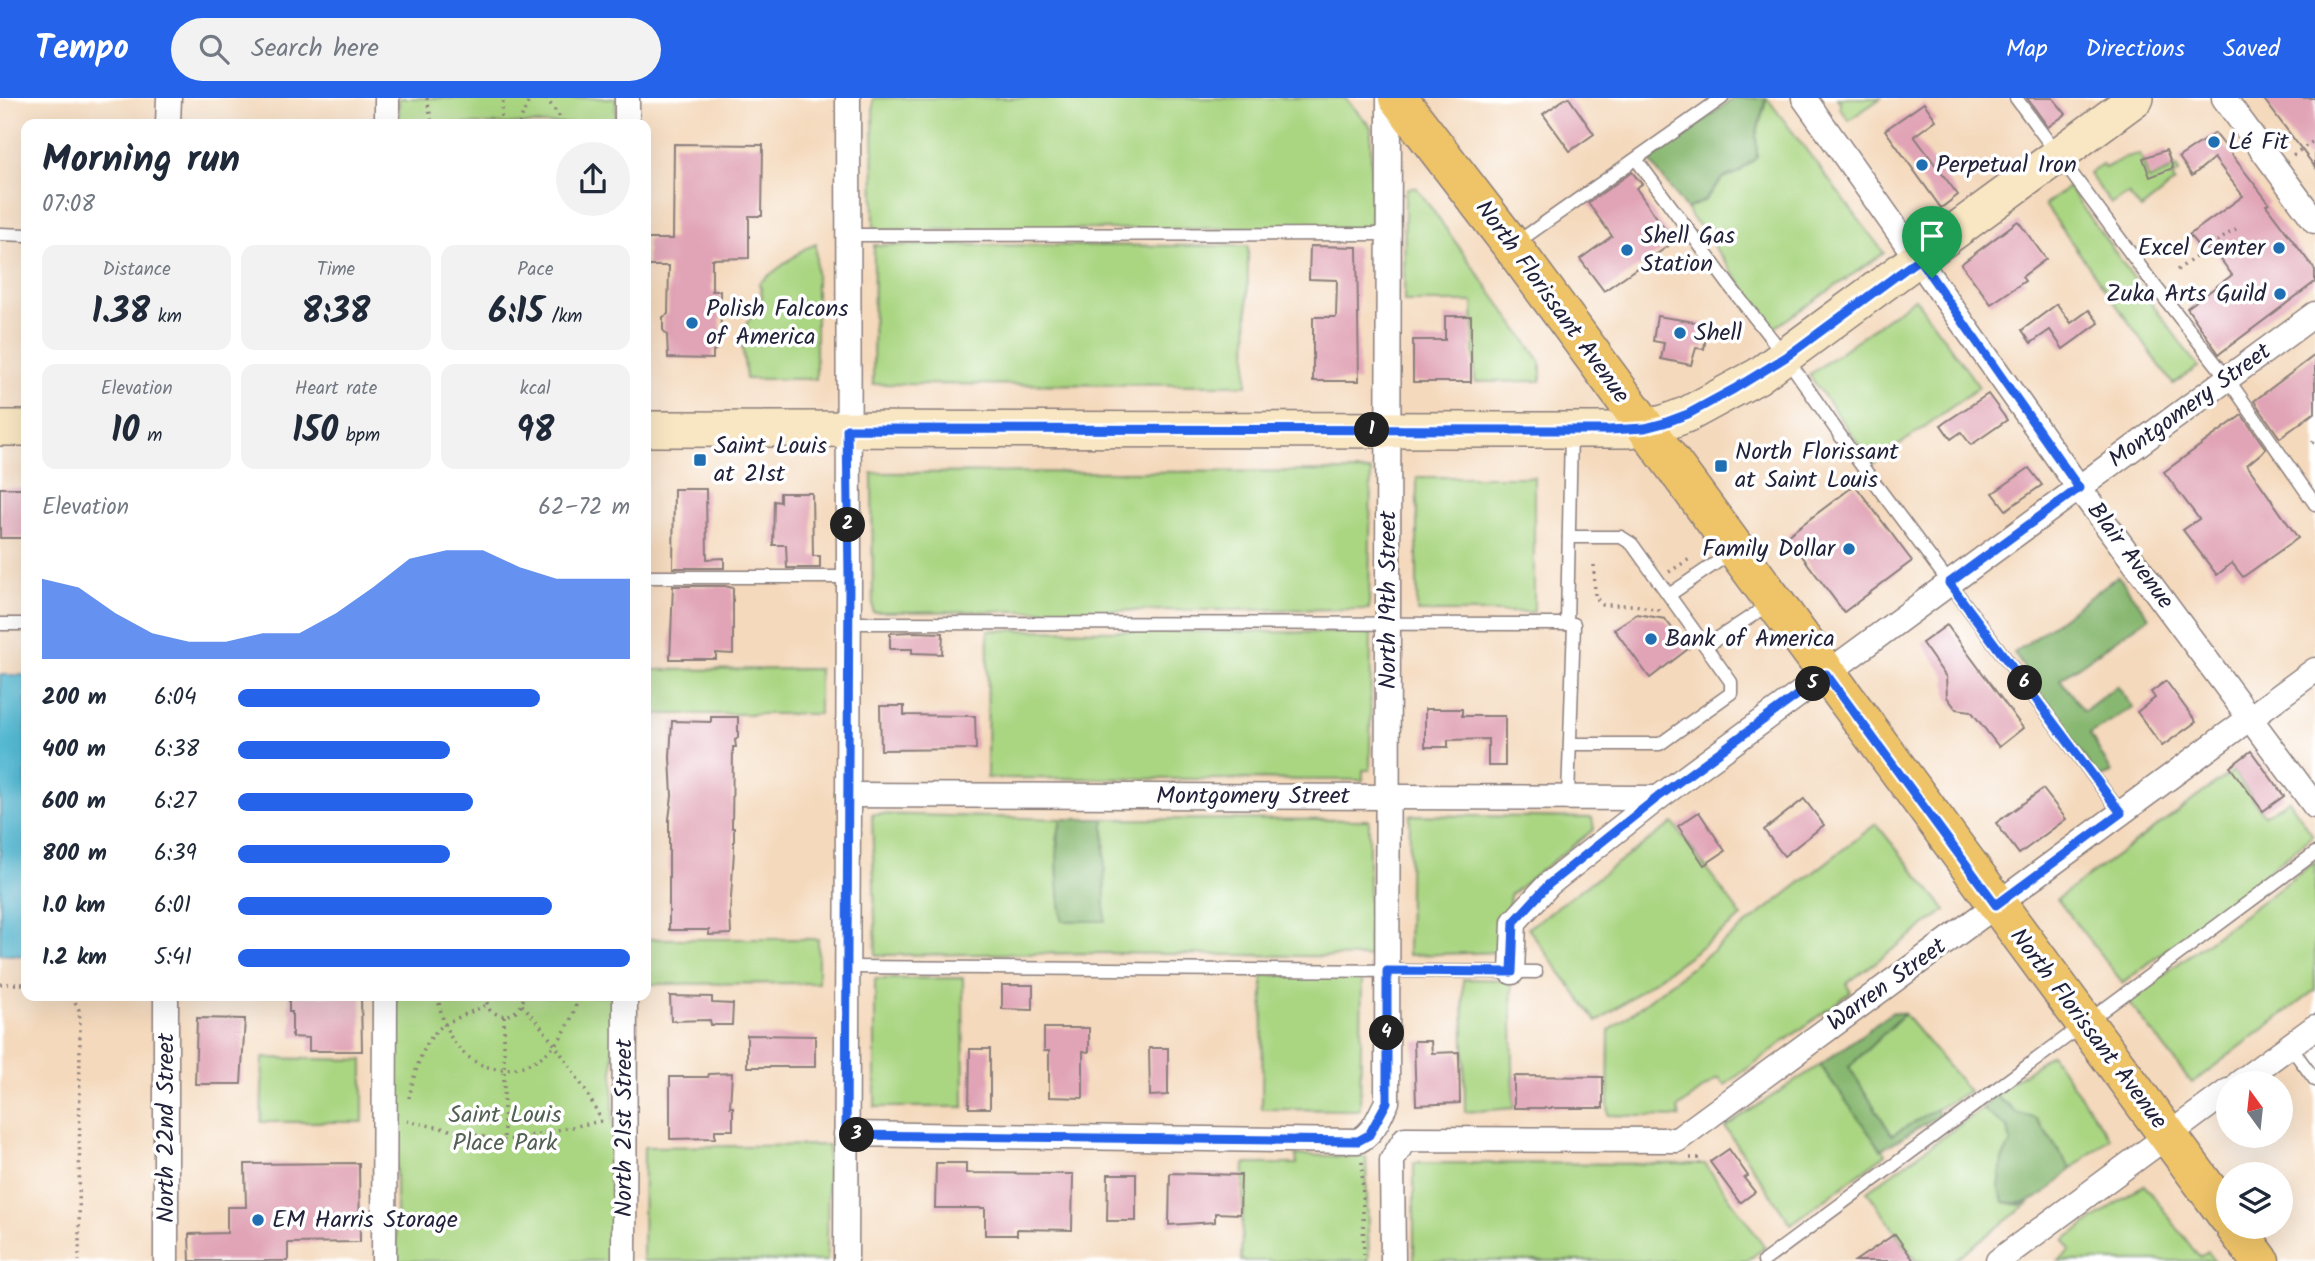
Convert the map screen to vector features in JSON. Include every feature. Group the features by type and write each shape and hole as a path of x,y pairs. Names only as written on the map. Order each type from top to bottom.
{"main road":[{"name":"North Florissant Avenue","path":"1398,98 1511,246 2216,1201"},
{"path":"2244,1239 2260,1261"}],"street":[{"path":"169,98 169,119"},
{"path":"387,98 387,119"},
{"path":"627,98 627,119"},
{"path":"846,1261 848,98"},
{"name":"North 19th Street","path":"846,1135 1358,1141 1369,1135 1387,1102 1389,98"},
{"name":"Blair Avenue","path":"1804,98 2079,488 2315,806"},
{"path":"651,429 1645,428 1688,414 1758,376 2136,98"},
{"path":"2224,98 2315,220"},
{"name":"Montgomery Street","path":"1524,972 1513,928 1520,913 1549,884 1658,797 2315,314"},
{"path":"0,428 21,428"},
{"name":"Warren Street","path":"1393,1261 1392,1160 1405,1139 1677,1140 2315,670"},
{"name":"Montgomery Street","path":"848,795 1658,797"},
{"name":"North 22nd Street","path":"166,1001 166,1261"},
{"path":"384,1261 385,1001"},
{"name":"North 21st Street","path":"624,1261 625,1001"},
{"path":"2256,1071 2315,1027"},
{"path":"1998,1261 2216,1100"}],"lane":[{"path":"1511,246 1721,98"},
{"path":"2016,98 2151,281 2227,378 2315,504"},
{"path":"1636,159 1786,357 1853,454 2121,813"},
{"path":"0,234 21,235"},
{"path":"848,235 1388,234"},
{"path":"1567,624 1571,430"},
{"path":"1569,537 1625,539 1731,682 1731,693 1660,744 1571,744"},
{"path":"1665,591 1735,550"},
{"path":"651,577 849,577"},
{"path":"1706,646 1773,601"},
{"path":"849,623 1573,624 1569,797"},
{"path":"0,624 21,624"},
{"path":"1764,1261 2315,853"},
{"path":"847,967 1524,972"},
{"path":"2290,1046 2315,1080"}],"path":[{"path":"426,98 431,119"},
{"path":"501,119 504,98"},
{"path":"521,119 530,98"},
{"path":"546,98 561,119"},
{"path":"2285,160 2315,140"},
{"path":"2177,270 2240,226"},
{"path":"1594,565 1595,597 1603,605 1635,605 1658,610 1665,591 1663,578 1691,558"},
{"path":"0,984 21,984"},
{"path":"74,1001 80,1021 79,1261"},
{"path":"439,1001 446,1025 458,1046 471,1058 489,1068 504,1070 526,1066 554,1045 566,1029 576,1001"},
{"path":"485,1001 495,1014 503,1016 514,1014 523,1001"},
{"path":"408,1101 424,1052 437,1031 486,1005"},
{"path":"522,1005 554,1045 592,1102 601,1121"},
{"path":"503,1016 504,1141"},
{"path":"406,1111 404,1120 504,1141 613,1118"},
{"path":"1362,1157 1364,1261"}],"green space":[{"path":"399,98 616,98 616,119 399,119"},
{"path":"873,98 1345,98 1371,127 1371,228 874,230"},
{"path":"1734,98 1766,98 1756,136 1757,157 1739,172 1723,178 1704,201 1686,209 1650,161"},
{"path":"1767,98 1884,253 1774,328 1686,209 1704,201 1723,178 1739,172 1757,157 1756,136"},
{"path":"1837,98 1881,98 1849,120 1840,108"},
{"path":"2140,154 2149,180 2177,167 2179,173 2172,177 2175,182 2141,209 2128,194 2111,204 2089,174 2102,164 2105,168 2126,157"},
{"path":"1416,187 1541,362 1541,381 1475,382 1473,302 1404,302 1405,195 1407,189"},
{"path":"2068,187 2198,367 2173,384 2045,205"},
{"path":"816,244 816,379 746,379 743,333 762,298 759,283 804,249"},
{"path":"874,245 1248,246 1247,385 873,384"},
{"path":"1915,298 1979,387 1873,464 1809,375"},
{"path":"1371,471 1369,609 873,612 872,473"},
{"path":"1417,477 1534,477 1534,612 1417,612"},
{"path":"2118,576 2149,617 2060,679 2084,711 2117,686 2133,707 2090,734 2112,773 2098,778 2014,653"},
{"path":"988,630 1371,633 1370,770 1363,770 1363,780 987,778"},
{"path":"819,669 819,714 651,714 651,670"},
{"path":"2233,771 2264,815 2289,800 2313,836 2123,983 2057,899"},
{"path":"872,814 1061,819 1057,840 1062,921 1105,921 1104,819 1369,820 1369,957 1105,953 876,955"},
{"path":"1410,815 1592,818 1594,829 1510,895 1503,952 1408,955"},
{"path":"1061,819 1104,819 1105,921 1062,921 1057,857"},
{"path":"1673,823 1742,917 1597,1022 1528,928"},
{"path":"1876,824 1946,910 1846,984 1851,992 1725,1085 1718,1078 1678,1108 1680,1117 1608,1115 1609,1031"},
{"path":"2315,862 2315,990 2192,1083 2128,1001"},
{"path":"651,939 818,939 818,983 651,984"},
{"path":"1263,975 1362,976 1360,1110 1262,1109"},
{"path":"963,978 964,1107 875,1107 875,979"},
{"path":"1463,979 1511,980 1514,1108 1465,1112"},
{"name":"Saint Louis Place Park","path":"396,1001 613,1001 613,1261 396,1261"},
{"path":"1893,1012 1904,1014 1849,1067 1892,1135 1936,1109 1939,1115 1881,1150 1820,1065"},
{"path":"1904,1014 1969,1091 1892,1135 1849,1067"},
{"path":"2051,1054 2110,1138 2071,1169 2037,1119 2016,1112 1994,1095"},
{"path":"263,1058 363,1060 363,1122 261,1122"},
{"path":"1820,1065 1886,1154 1791,1224 1725,1127"},
{"path":"1994,1095 2016,1112 2037,1119 2071,1169 2049,1190 2033,1200 2004,1202 1999,1190 2002,1160 2011,1143 2008,1128 1982,1109"},
{"path":"1982,1109 2008,1127 2011,1143 2002,1160 1999,1190 2004,1202 2028,1204 1953,1261 1916,1261 1867,1191"},
{"path":"828,1145 827,1261 643,1261 644,1147"},
{"path":"1296,1155 1366,1157 1369,1261 1241,1261 1244,1164 1297,1164"},
{"path":"1414,1163 1705,1164 1765,1247 1747,1261 1414,1261"},
{"path":"2144,1184 2199,1257 2208,1252 2215,1261 2058,1261 2071,1250 2064,1240"}],"water":[{"path":"0,675 21,675 21,956 0,954"}],"building":[{"path":"1569,98 1594,134 1570,151 1543,114"},
{"path":"2027,98 2053,98 2066,114 2048,127"},
{"path":"2263,98 2315,98 2315,167"},
{"name":"Perpetual Iron","path":"1924,103 1936,120 1914,136 1958,195 1941,208 1885,130"},
{"path":"2215,133 2269,203 2266,205 2315,270 2315,282 2219,354 2187,308 2232,275 2211,246 2206,244 2199,247 2189,235 2243,196 2214,158 2192,176 2179,157"},
{"path":"674,144 763,145 762,216 749,216 749,258 712,259 712,291 720,291 721,333 718,333 718,349 713,351 713,359 668,358 663,317 668,314 669,266 651,266 651,239 673,239"},
{"path":"2166,150 2173,168 2150,177 2143,158"},
{"name":"Shell Gas Station","path":"1632,172 1642,184 1636,188 1674,242 1604,291 1580,259 1612,236 1588,203"},
{"path":"2018,221 2046,259 2022,277 2025,281 1991,304 1961,264"},
{"path":"1310,246 1357,247 1359,381 1313,381 1313,317 1336,317 1337,280 1309,279"},
{"path":"2057,304 2071,323 2089,310 2099,323 2063,349 2050,330 2031,343 2022,330"},
{"path":"1445,316 1471,316 1471,382 1413,382 1413,340 1445,340"},
{"name":"Shell","path":"1657,316 1708,324 1704,349 1696,348 1691,365 1661,359 1664,343 1653,341"},
{"path":"2315,355 2315,412 2280,438 2254,401"},
{"path":"1988,394 2007,420 1971,445 1961,432 1951,439 1941,425"},
{"path":"2242,415 2266,449 2247,465 2298,538 2243,577 2232,563 2217,575 2183,530 2199,519 2164,472"},
{"path":"2029,468 2042,485 2006,510 1993,493"},
{"name":"Family Dollar","path":"1855,485 1912,561 1844,612 1787,536"},
{"path":"0,488 21,488 21,538 0,538"},
{"path":"674,489 706,489 707,559 724,558 724,568 673,568"},
{"path":"780,493 812,493 813,556 820,556 820,568 787,568 786,545 773,545 774,501 780,502"},
{"path":"673,586 733,588 733,654 716,653 716,659 670,659"},
{"name":"Bank of America","path":"1637,614 1665,619 1688,649 1650,678 1614,629"},
{"path":"1947,625 2023,728 1999,747 1971,711 1956,709 1947,697 1946,677 1922,643"},
{"path":"890,633 943,633 942,654 912,653 912,649 890,649"},
{"path":"2166,681 2196,722 2162,746 2137,712 2155,698 2151,692"},
{"path":"880,706 904,706 904,715 975,716 976,749 881,750"},
{"path":"1425,709 1462,709 1462,716 1505,716 1505,766 1488,766 1488,739 1448,740 1448,747 1425,747"},
{"path":"711,717 738,717 738,738 735,740 736,747 733,747 734,851 731,934 709,935 709,930 669,930 669,819 672,796 672,721 711,722"},
{"path":"2251,751 2284,796 2263,811 2230,767"},
{"path":"2043,789 2066,819 2019,854 1996,823"},
{"path":"1804,799 1824,825 1784,856 1764,830"},
{"path":"1699,812 1725,851 1704,865 1678,826"},
{"path":"1002,985 1033,985 1033,1010 1002,1009"},
{"path":"670,996 712,997 712,1003 733,1004 732,1025 711,1025 710,1020 671,1021"},
{"path":"289,1001 361,1001 362,1051 309,1051 309,1038 292,1037 292,1012 289,1012"},
{"path":"197,1018 245,1019 241,1084 195,1084"},
{"path":"1044,1028 1089,1028 1089,1052 1083,1051 1083,1098 1049,1097 1049,1051 1044,1051"},
{"path":"747,1035 815,1036 815,1067 747,1067"},
{"path":"1414,1041 1431,1041 1432,1053 1459,1052 1460,1103 1416,1105"},
{"path":"1149,1048 1168,1048 1168,1095 1150,1096"},
{"path":"970,1049 990,1049 990,1108 969,1108"},
{"path":"732,1073 730,1107 733,1107 733,1130 715,1130 715,1138 670,1139 670,1077 708,1077 709,1074"},
{"path":"1514,1076 1603,1077 1603,1108 1514,1108"},
{"path":"1729,1149 1748,1176 1744,1178 1755,1192 1740,1203 1710,1162"},
{"path":"359,1163 360,1242 288,1243 288,1261 190,1261 189,1234 227,1233 227,1207 246,1207 245,1164"},
{"path":"936,1163 966,1163 966,1173 1073,1174 1072,1230 1017,1229 1017,1235 985,1235 985,1208 935,1208"},
{"path":"1170,1173 1241,1175 1240,1214 1215,1213 1215,1222 1169,1225"},
{"path":"1108,1174 1136,1174 1136,1221 1107,1221"},
{"path":"1895,1234 1914,1261 1855,1261"}],"place":[{"name":"Lé Fit","path":"2214,142"},
{"name":"Perpetual Iron","path":"1922,165"},
{"name":"Excel Center","path":"2279,248"},
{"name":"Shell Gas Station","path":"1627,250"},
{"name":"Zuka Arts Guild","path":"2280,294"},
{"name":"Polish Falcons of America","path":"692,323"},
{"name":"Shell","path":"1680,333"},
{"name":"Saint Louis at 21st","path":"700,460"},
{"name":"North Florissant at Saint Louis","path":"1721,466"},
{"name":"Family Dollar","path":"1849,549"},
{"name":"Bank of America","path":"1651,639"},
{"name":"EM Harris Storage","path":"258,1220"}],"route":[{"path":"1919,259 1932,278 2079,488 1949,583 2121,813 1996,905 1826,674 1658,797 1549,884 1514,922 1512,972 1387,971 1387,1102 1369,1135 1358,1141 846,1135 849,577 847,429 1645,428 1688,414 1758,376 1919,259"}]}
